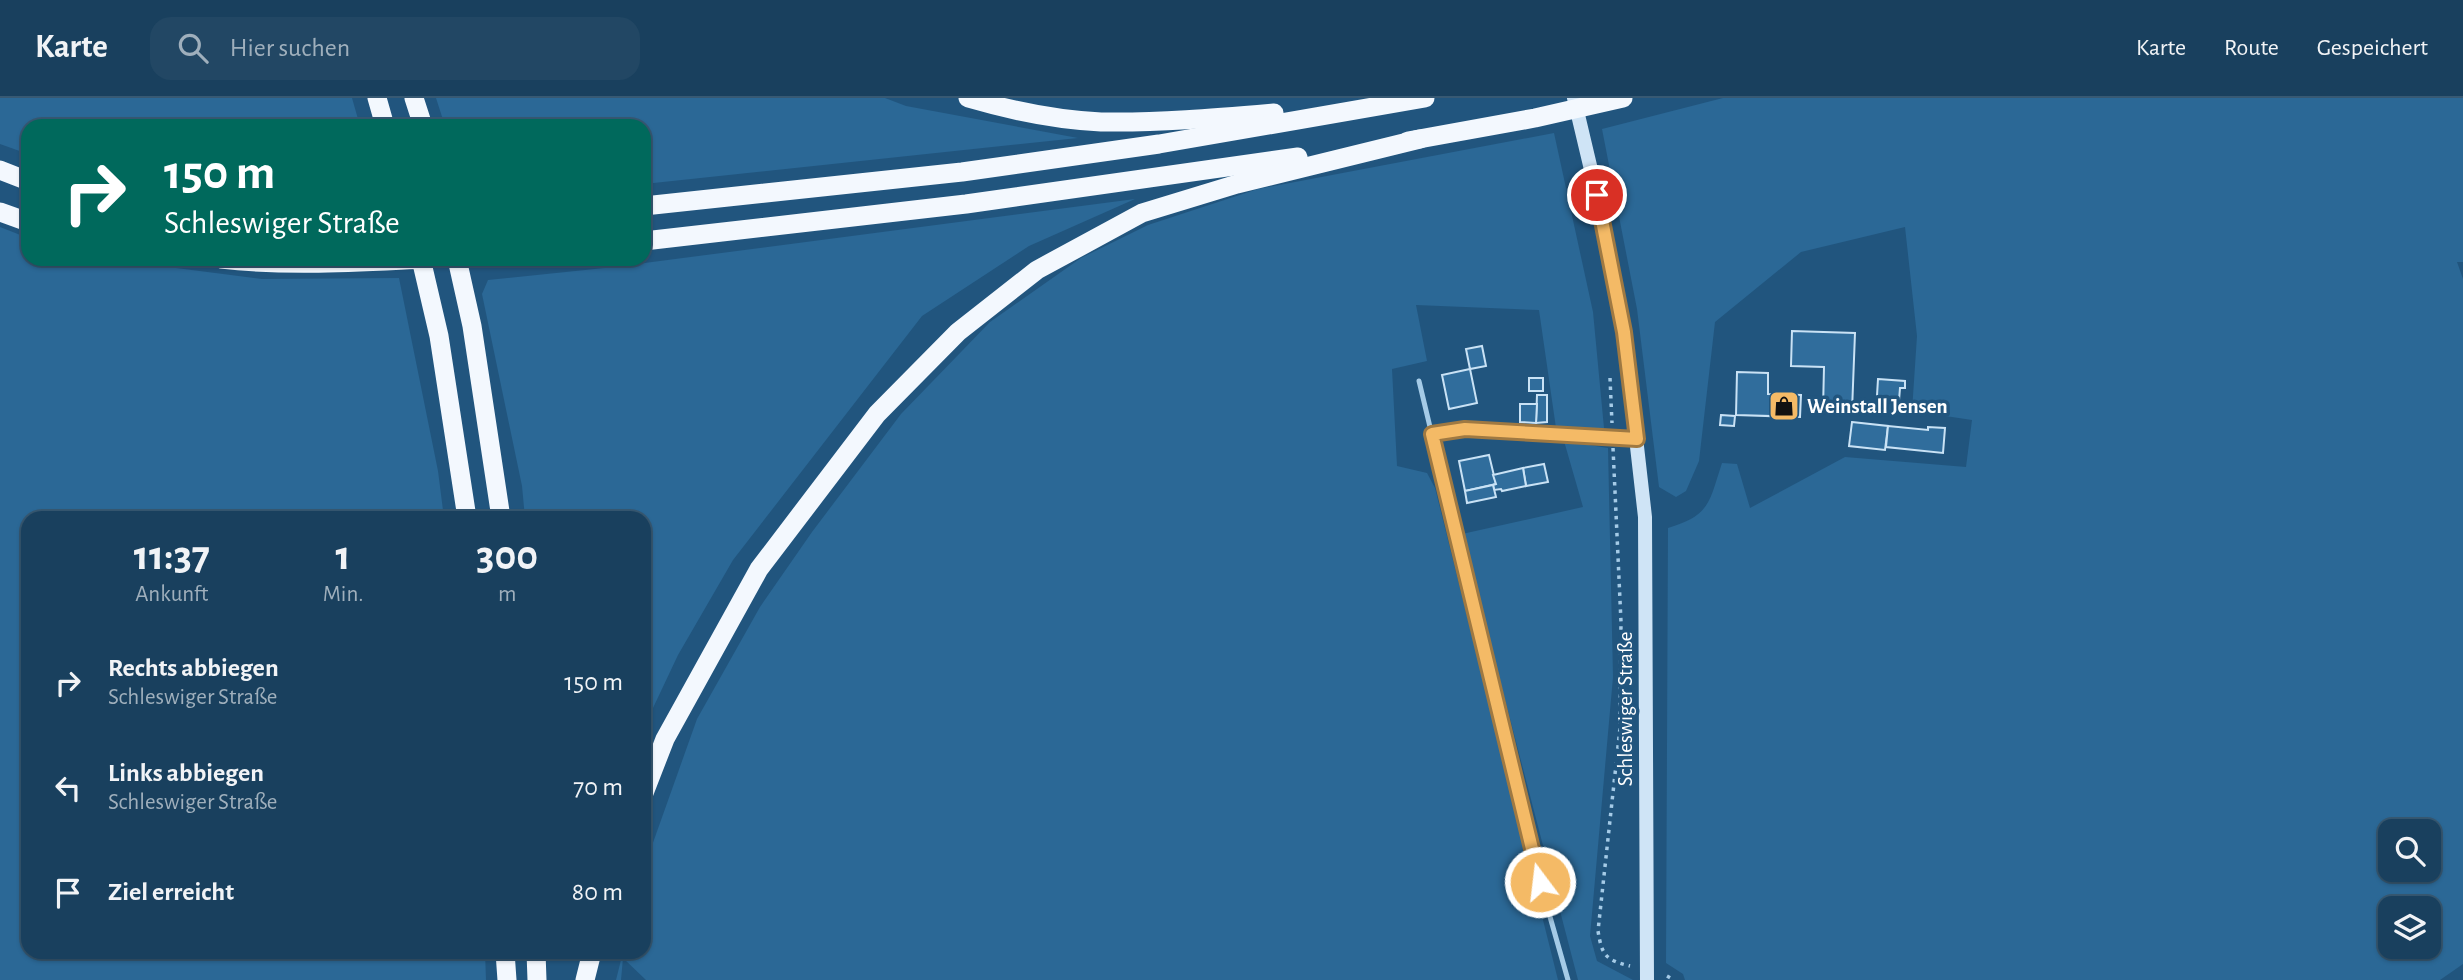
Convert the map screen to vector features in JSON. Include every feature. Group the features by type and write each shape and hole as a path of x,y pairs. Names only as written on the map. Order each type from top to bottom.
{"highway":[{"path":"377,98 383,119"},
{"path":"414,98 420,119"},
{"path":"968,98 1006,109 1098,122 1186,120 1416,100"},
{"path":"651,775 665,739 759,569 877,414 958,332 1037,270 1142,212 1237,184 1420,139 1623,98"},
{"path":"651,205 961,172 1159,144 1416,100"},
{"path":"651,240 966,204 1420,139"},
{"path":"0,170 21,178"},
{"path":"0,212 21,220"},
{"path":"423,266 439,336 466,511"},
{"path":"459,266 472,326 499,511"},
{"path":"506,959 507,980"},
{"path":"536,959 537,980"},
{"path":"585,980 591,959"}],"main road":[{"name":"Schleswiger Straße","path":"1574,98 1597,195 1624,332 1645,517 1647,980"}],"lane":[{"path":"1419,381 1533,857 1568,980"},
{"path":"1432,434 1465,429 1637,439"}],"path":[{"path":"1609,372 1621,622 1620,728 1598,931 1605,955 1613,961 1630,966"},
{"path":"1667,976 1674,980"}],"shaded area":[{"path":"0,98 352,98 358,119 21,119 21,152 0,144"},
{"path":"436,98 885,98 906,106 1078,138 651,183 651,119 443,119"},
{"path":"1723,98 2463,98 2463,262 2457,262 2463,279 2463,964 2440,980 1685,980 1683,974 1666,963 1668,528 1701,512 1711,497 1722,463 1737,464 1750,508 1845,457 1966,467 1972,420 1912,411 1917,336 1905,227 1801,252 1715,322 1699,461 1686,491 1676,497 1659,487 1637,309 1602,129"},
{"path":"1554,133 1593,312 1604,428 1556,428 1539,310 1416,305 1427,361 1392,369 1397,466 1427,473 1435,488 1558,980 646,980 624,959 651,959 651,848 697,719 760,607 812,532 901,414 990,322 1081,258 1148,225 1258,189"},
{"path":"1135,199 1029,246 922,316 733,560 678,655 651,712 651,511 524,511 522,486 482,294 488,280 622,266 651,266 651,262"},
{"path":"0,227 21,235 21,266 161,266 262,279 399,278 438,471 443,511 21,511 21,959 485,959 486,980 0,980"},
{"path":"1564,441 1608,448 1613,677 1590,936 1597,961 1633,980 1578,980 1462,534 1583,507"},
{"path":"621,959 623,959 621,980 616,980"}],"building":[{"path":"1792,331 1855,333 1852,411 1823,410 1824,367 1791,366"},
{"path":"1482,346 1486,366 1470,369 1466,349"},
{"path":"1470,369 1477,403 1449,409 1442,375"},
{"path":"1737,372 1768,373 1768,394 1801,395 1800,417 1736,415"},
{"path":"1529,378 1543,378 1543,391 1529,391"},
{"path":"1878,379 1905,381 1905,388 1900,388 1898,413 1876,412"},
{"path":"1537,395 1547,395 1547,422 1536,423"},
{"path":"1520,404 1537,404 1536,423 1520,422"},
{"path":"1721,415 1735,416 1734,426 1720,425"},
{"path":"1852,422 1888,426 1885,450 1849,446"},
{"path":"1888,426 1928,430 1928,427 1945,428 1943,453 1886,447"},
{"path":"1489,455 1496,484 1465,491 1459,461"},
{"path":"1544,464 1548,482 1526,486 1523,468"},
{"path":"1523,468 1526,486 1494,490 1493,485 1496,484 1493,475"},
{"path":"1493,485 1496,497 1467,503 1465,491"}],"place":[{"name":"Weinstall Jensen","path":"1784,406"}],"route":[{"path":"1540,882 1432,434 1465,429 1637,439 1624,332 1597,195"}]}
